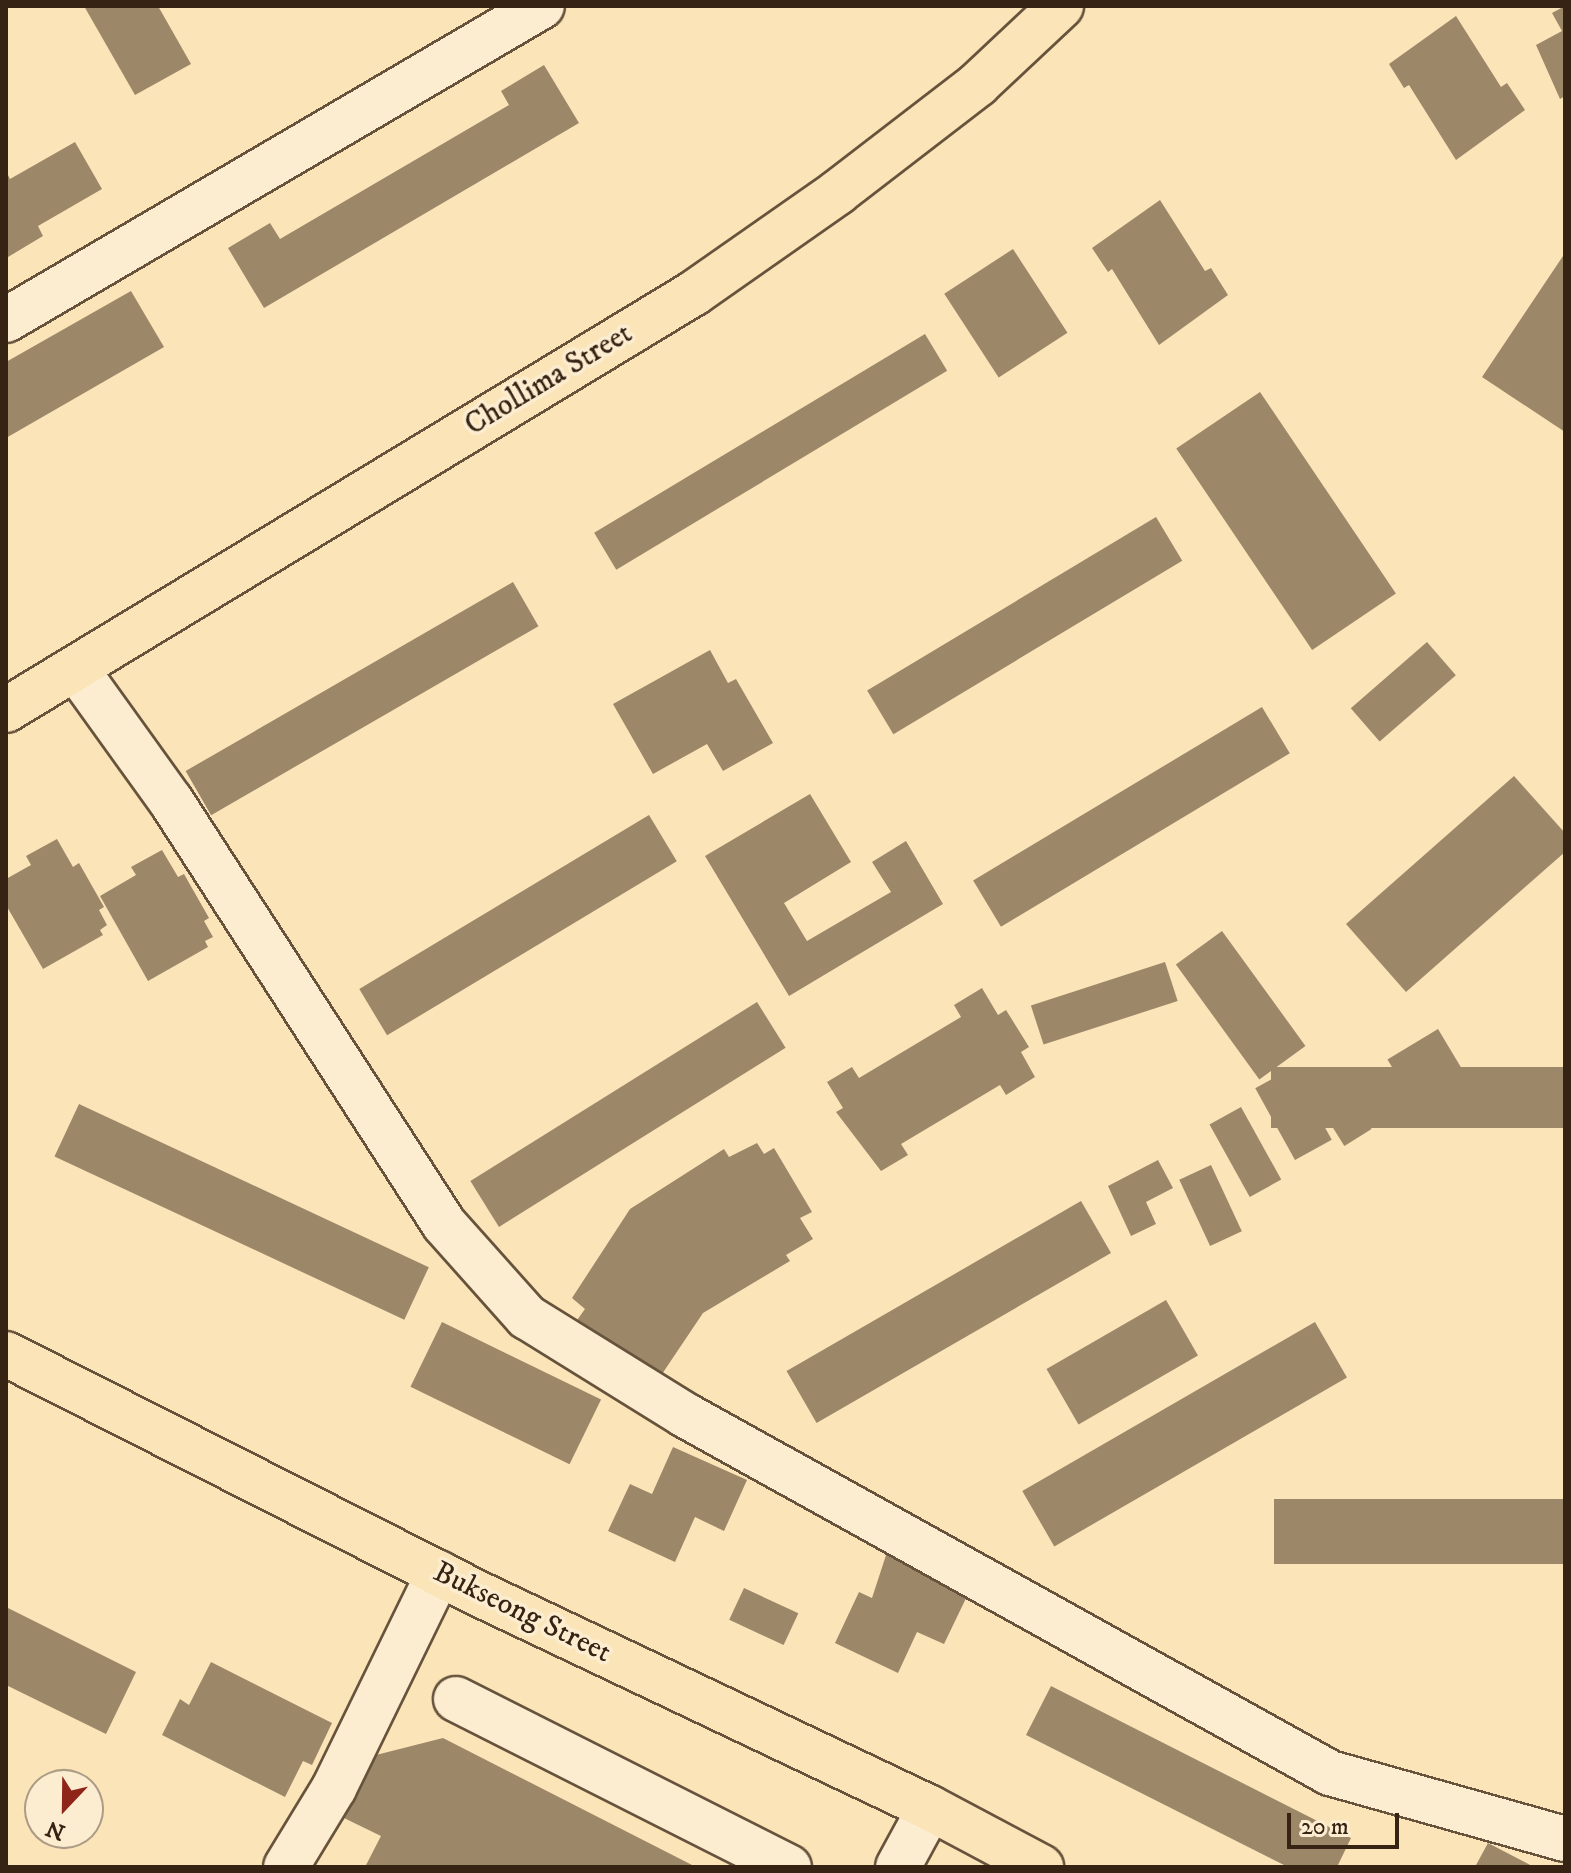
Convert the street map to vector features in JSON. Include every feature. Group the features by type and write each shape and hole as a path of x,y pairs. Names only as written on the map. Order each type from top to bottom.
{"main road":[{"name":"Chollima Street","path":"6,710 694,293 838,192 978,84 1061,6"},
{"name":"Bukseong Street","path":"9,1363 930,1808 1041,1867"}],"street":[{"path":"6,320 542,6"},
{"path":"76,669 171,801 444,1224 527,1317 685,1415 1330,1773 1565,1839"},
{"path":"286,1867 334,1788 439,1573"},
{"path":"456,1699 789,1867"},
{"path":"898,1867 930,1808"}],"building":[{"path":"84,6 158,6 191,64 135,95"},
{"path":"1565,6 1565,96 1560,99 1536,45 1562,31 1552,13"},
{"path":"1456,16 1501,87 1507,83 1525,110 1456,160 1409,85 1404,88 1389,64"},
{"path":"544,65 579,123 264,308 228,248 270,223 280,239 509,105 501,91"},
{"path":"75,142 102,189 38,226 43,236 8,257 6,171 10,179"},
{"path":"1160,200 1205,271 1211,268 1228,295 1159,345 1112,269 1108,272 1092,248"},
{"path":"1013,249 1067,333 999,378 944,294"},
{"path":"1565,253 1565,432 1482,377"},
{"path":"131,291 164,347 6,438 6,362"},
{"path":"925,334 947,371 616,570 594,533"},
{"path":"1260,392 1396,593 1312,650 1176,448"},
{"path":"1156,517 1182,561 893,734 867,691"},
{"path":"513,582 538,626 211,815 186,771"},
{"path":"1427,642 1456,675 1380,741 1351,708"},
{"path":"710,650 728,683 736,679 773,743 723,771 707,744 653,774 613,704"},
{"path":"1262,707 1290,753 1001,927 973,881"},
{"path":"1514,776 1565,833 1565,852 1406,992 1346,924"},
{"path":"810,794 851,862 784,903 807,941 891,892 872,862 906,841 943,904 789,996 705,856"},
{"path":"649,815 677,861 387,1035 359,989"},
{"path":"57,839 73,867 79,863 104,907 99,910 107,925 100,930 103,935 43,969 6,905 6,879 31,865 26,856"},
{"path":"162,850 178,877 184,874 209,918 204,921 213,937 205,941 208,947 148,981 100,896 136,875 131,867"},
{"path":"1222,931 1305,1046 1259,1079 1176,965"},
{"path":"1165,962 1178,1001 1044,1045 1031,1006"},
{"path":"982,988 998,1015 1006,1010 1029,1047 1021,1052 1035,1077 1006,1095 1000,1085 901,1144 908,1155 881,1171 836,1112 843,1108 827,1082 852,1067 859,1078 961,1017 954,1005"},
{"path":"757,1002 786,1048 499,1227 470,1181"},
{"path":"1438,1029 1463,1070 1412,1101 1387,1059"},
{"path":"1271,1067 1565,1067 1565,1128 1271,1128"},
{"path":"1292,1068 1332,1140 1295,1160 1255,1088"},
{"path":"1344,1085 1372,1129 1344,1146 1317,1102"},
{"path":"79,1104 429,1267 404,1320 54,1157"},
{"path":"1241,1107 1281,1180 1250,1197 1210,1124"},
{"path":"757,1143 764,1154 774,1148 812,1212 800,1218 813,1239 786,1255 790,1261 703,1313 658,1380 575,1323 585,1309 572,1298 630,1209 724,1149 729,1157"},
{"path":"1158,1160 1173,1188 1146,1202 1156,1224 1131,1236 1108,1186"},
{"path":"1211,1165 1242,1231 1210,1246 1179,1180"},
{"path":"1081,1201 1111,1253 817,1423 787,1371"},
{"path":"1166,1300 1198,1355 1078,1424 1046,1369"},
{"path":"442,1322 601,1400 570,1464 410,1387"},
{"path":"1315,1322 1347,1377 1054,1546 1022,1491"},
{"path":"673,1447 747,1480 724,1531 695,1517 675,1562 608,1531 630,1484 652,1494"},
{"path":"1274,1499 1565,1499 1565,1564 1274,1564"},
{"path":"889,1546 905,1553 901,1561 969,1592 944,1644 917,1632 898,1673 835,1643 859,1592 872,1598"},
{"path":"744,1588 798,1613 784,1645 729,1620"},
{"path":"6,1607 136,1672 106,1734 6,1685"},
{"path":"211,1662 332,1723 312,1765 303,1761 285,1797 162,1735 180,1699 189,1705"},
{"path":"1051,1686 1351,1838 1337,1867 1288,1867 1026,1735"},
{"path":"443,1738 696,1867 365,1867 381,1836 344,1818 376,1755"},
{"path":"1488,1843 1534,1867 1475,1867"}]}
